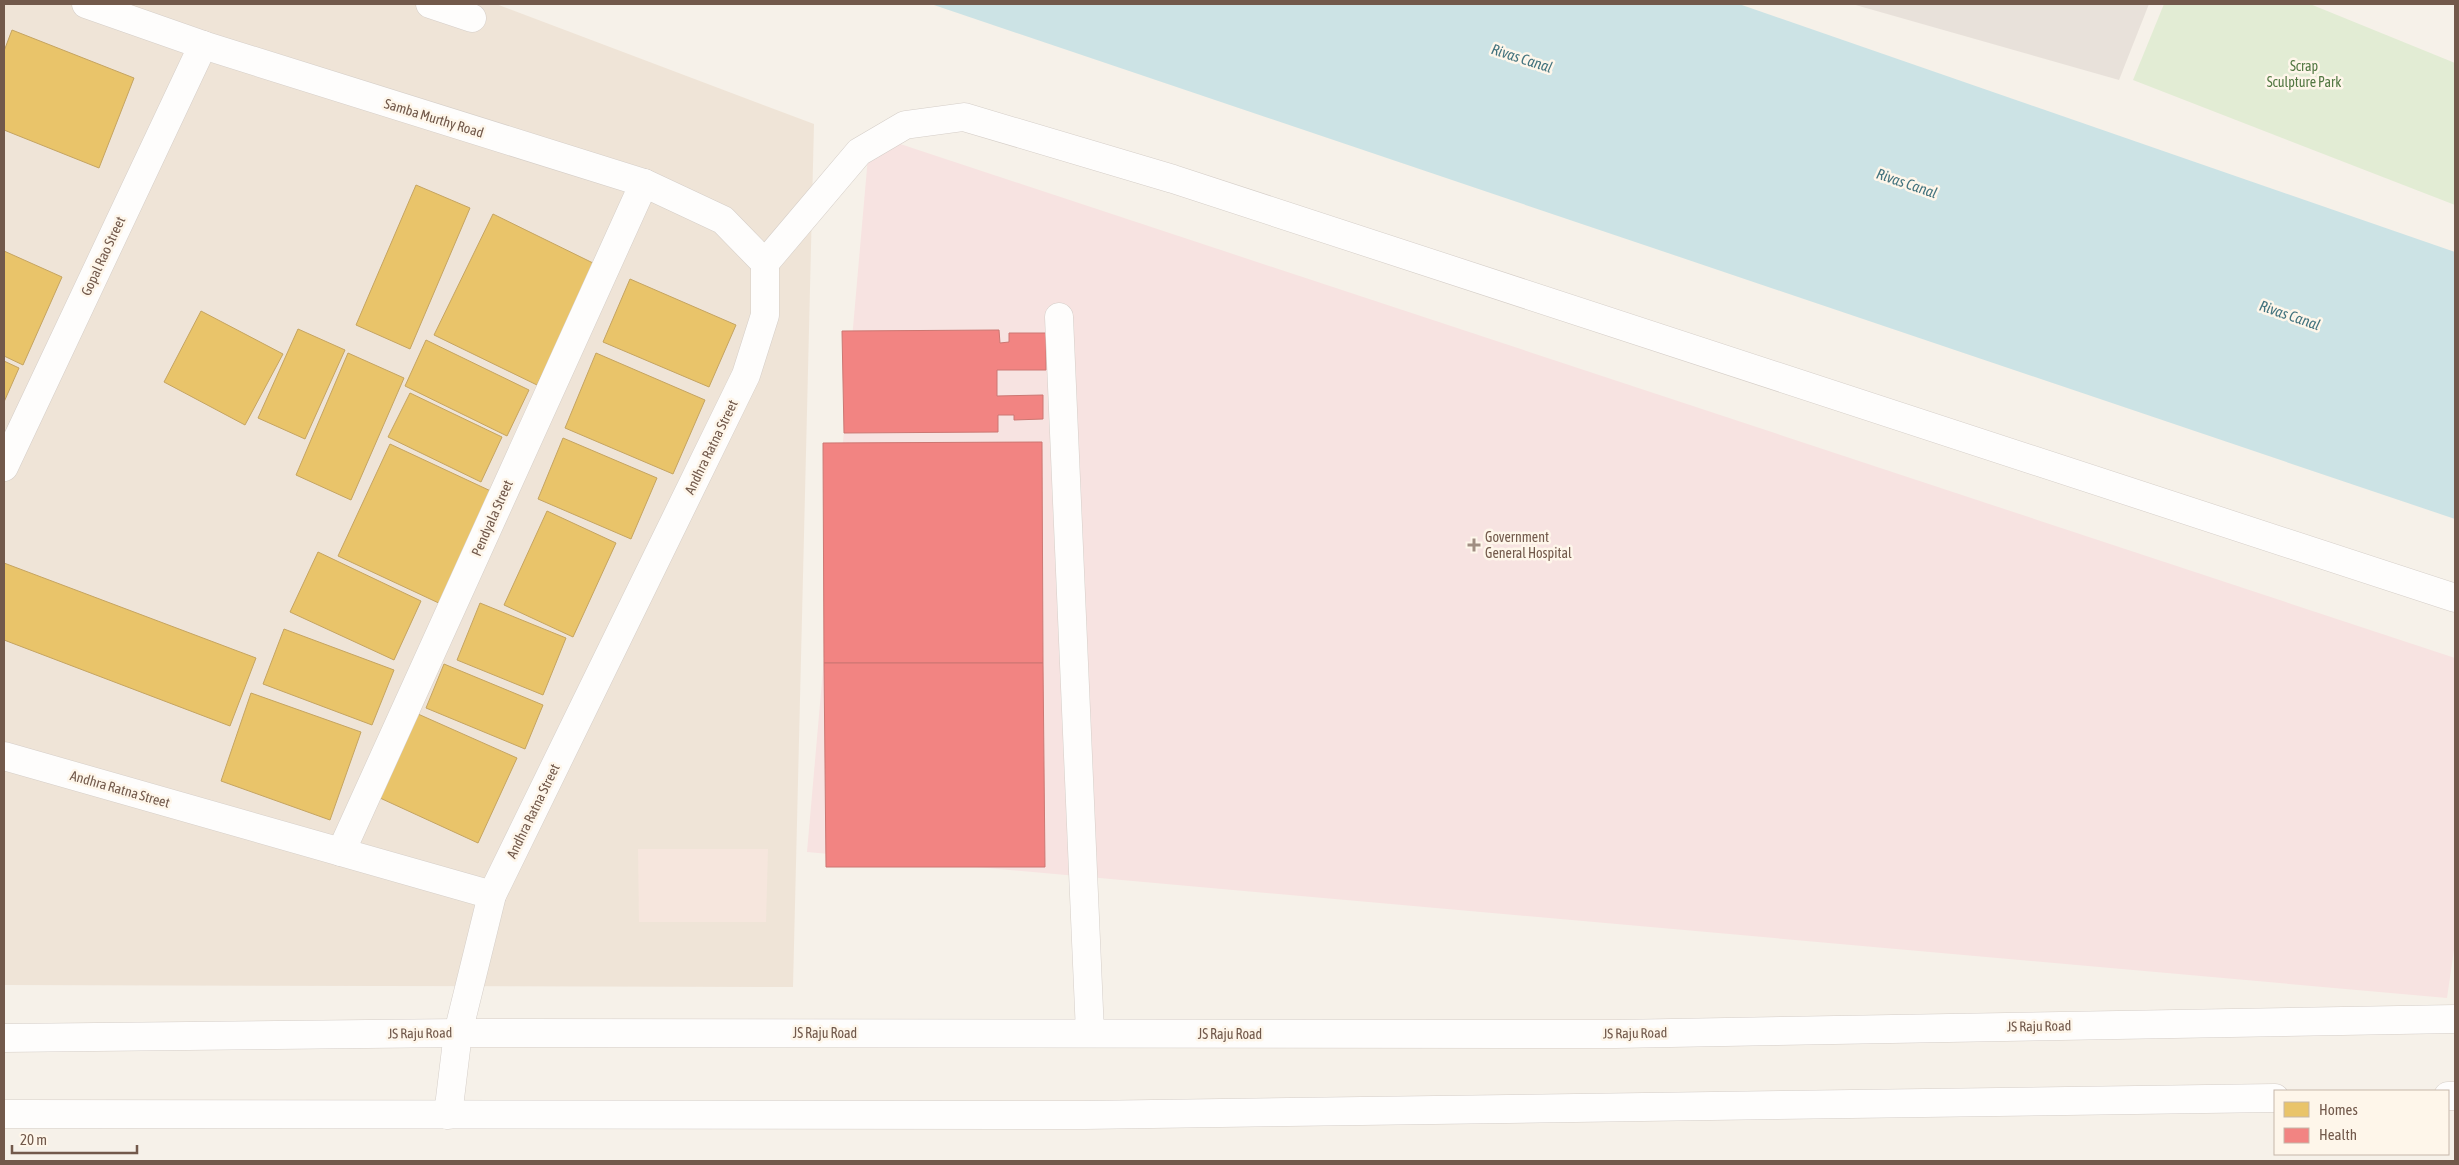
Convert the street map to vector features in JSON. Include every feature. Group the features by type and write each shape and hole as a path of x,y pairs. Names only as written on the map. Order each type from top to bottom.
{"street":[{"name":"Samba Murthy Road","path":"86,4 203,45 644,184 723,220 765,262"},
{"path":"430,4 472,18"},
{"name":"Gopal Rao Street","path":"4,467 203,45"},
{"path":"765,262 858,152 905,125 964,117 1182,182 2455,598"},
{"name":"Pendyala Street","path":"341,852 644,184"},
{"name":"Andhra Ratna Street","path":"4,756 492,895 746,375 765,315 765,262"},
{"path":"1059,317 1090,1034"},
{"path":"448,1115 458,1033 492,895"},
{"name":"JS Raju Road","path":"4,1038 458,1033 1616,1034 2455,1018"},
{"path":"4,1114 1084,1115 2274,1098"}],"shaded area":[{"path":"4,4 496,4 814,124 793,987 4,985"},
{"path":"1852,4 2149,4 2119,80"},
{"name":"Government General Hospital","path":"870,134 2455,658 2455,943 2447,998 807,852"},
{"path":"638,849 768,849 766,922 639,922"}],"green space":[{"name":"Scrap Sculpture Park","path":"2164,4 2310,4 2455,63 2455,205 2133,80"}],"water":[{"name":"Rivas Canal","path":"931,4 1739,4 2455,252 2455,519"}],"building: Homes":[{"path":"12,30 134,78 99,168 4,130 4,51"},
{"path":"416,185 470,208 410,349 356,325"},
{"path":"493,214 595,264 537,385 434,335"},
{"path":"4,251 62,277 23,365 4,356"},
{"path":"630,279 736,325 709,387 603,342"},
{"path":"201,311 283,354 245,425 164,382"},
{"path":"298,329 345,350 305,439 258,418"},
{"path":"426,340 529,390 507,436 405,386"},
{"path":"348,353 404,378 351,500 296,475"},
{"path":"596,353 705,400 673,474 565,428"},
{"path":"4,361 19,368 4,402"},
{"path":"410,393 502,437 481,482 388,437"},
{"path":"563,438 657,478 631,539 538,499"},
{"path":"390,444 495,493 443,605 338,556"},
{"path":"547,511 616,543 573,637 504,605"},
{"path":"318,552 421,601 394,660 290,612"},
{"path":"4,563 256,658 230,726 4,640"},
{"path":"480,603 566,638 543,695 457,660"},
{"path":"284,629 394,670 372,725 263,684"},
{"path":"444,664 543,705 525,749 426,708"},
{"path":"251,693 361,732 330,820 221,781"},
{"path":"418,714 517,758 478,843 380,798"}],"building: Health":[{"path":"999,330 1000,343 1009,342 1009,333 1046,333 1046,370 997,370 997,396 1043,395 1043,419 1014,420 1014,415 998,415 998,432 844,433 842,331"},
{"path":"1042,442 1043,663 824,663 823,443"},
{"path":"824,663 1043,663 1045,867 826,867"}],"place":[{"name":"Government General Hospital","path":"1474,545"}]}
